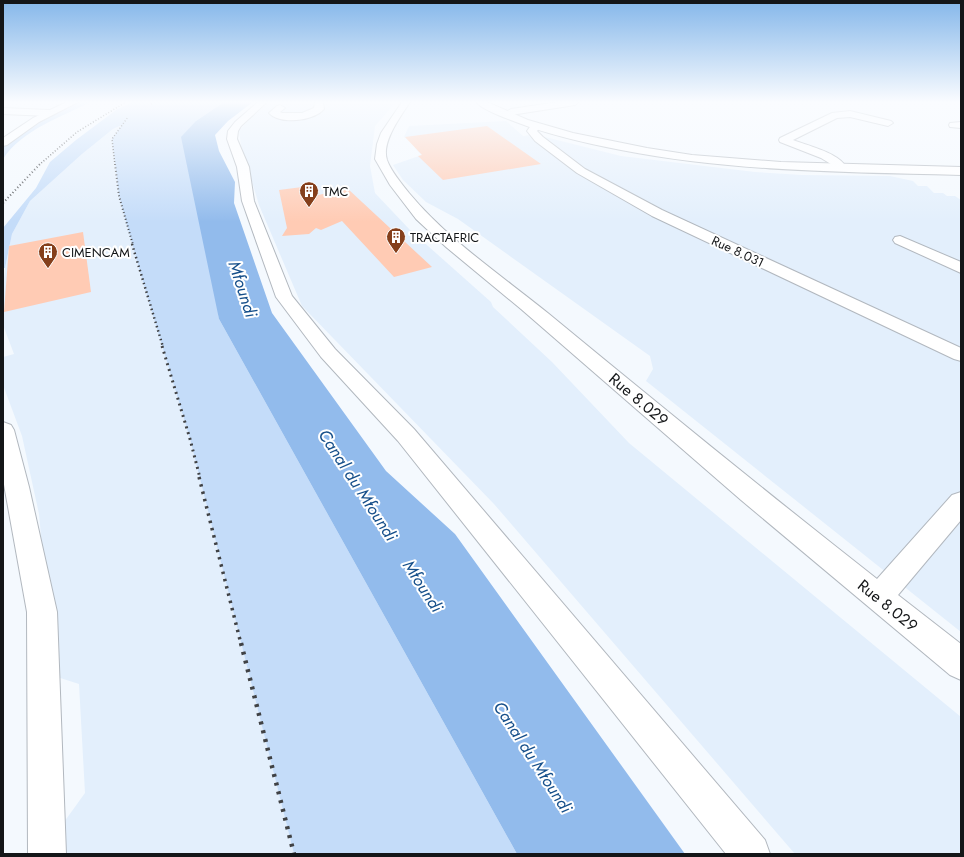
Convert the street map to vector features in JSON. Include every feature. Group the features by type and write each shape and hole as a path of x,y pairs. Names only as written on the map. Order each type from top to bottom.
{"main road":[{"path":"233,142 243,167 248,201 284,298 328,353 406,435 751,854"},
{"name":"Rue 8.029","path":"383,142 382,158 396,185 421,216 451,244 527,305 750,493 961,664"},
{"name":"Rue 8.031","path":"543,142 581,171 607,187 678,224 961,356"},
{"path":"600,142 664,154 712,160 806,166 961,171"},
{"path":"620,142 649,148 758,160 838,164 961,166"},
{"path":"789,142 825,156 838,164"},
{"path":"900,240 961,268"},
{"path":"3,430 18,487 42,612 47,854"},
{"path":"879,598 961,502"}],"shaded area":[{"path":"19,142 3,159 3,143"},
{"path":"74,142 97,142 30,201 12,234 5,268 3,268 3,228 36,188 50,162"},
{"path":"97,142 112,142 119,196 190,439 294,854 60,854 59,829 85,793 79,684 54,676 39,514 22,436 3,385 3,357 14,354 3,325 3,288 5,268 12,234 30,201"},
{"path":"112,142 198,142 219,319 517,854 294,854 190,439 119,196"},
{"path":"241,142 373,142 370,166 375,193 410,230 491,302 493,307 552,362 629,443 961,717 961,854 795,854 494,504 302,306 259,205"},
{"path":"412,142 565,142 621,156 755,172 802,175 890,176 913,181 918,186 927,186 934,193 943,193 947,196 955,196 961,200 961,632 646,381 653,369 650,356 458,219 426,202 403,180 393,165 422,155"}],"water":[{"path":"182,142 217,142 219,151 235,182 234,203 272,313 386,471 455,534 685,854 517,854 219,319"}],"building":[{"path":"410,142 510,142 541,164 443,180 418,156 422,155"},
{"path":"310,186 318,195 348,189 432,267 394,277 342,221 321,230 316,228 309,234 282,236 287,228 279,190"},
{"name":"CIMENCAM","path":"83,232 91,292 4,312 9,246"}],"railway":[{"path":"39,165 65,142"},
{"path":"112,142 115,165"},
{"path":"115,164 119,196 133,245"},
{"path":"3,203 39,165"},
{"path":"132,244 163,347"},
{"path":"162,346 200,478"},
{"path":"199,477 241,644"},
{"path":"241,643 294,854"}],"place":[{"name":"TMC","path":"309,208"},
{"name":"TRACTAFRIC","path":"396,254"},
{"name":"CIMENCAM","path":"48,269"}],"water label":[{"name":"Mfoundi","path":"243,289"},
{"name":"Canal du Mfoundi","path":"358,485"},
{"name":"Mfoundi","path":"423,586"},
{"name":"Canal du Mfoundi","path":"533,757"}]}
